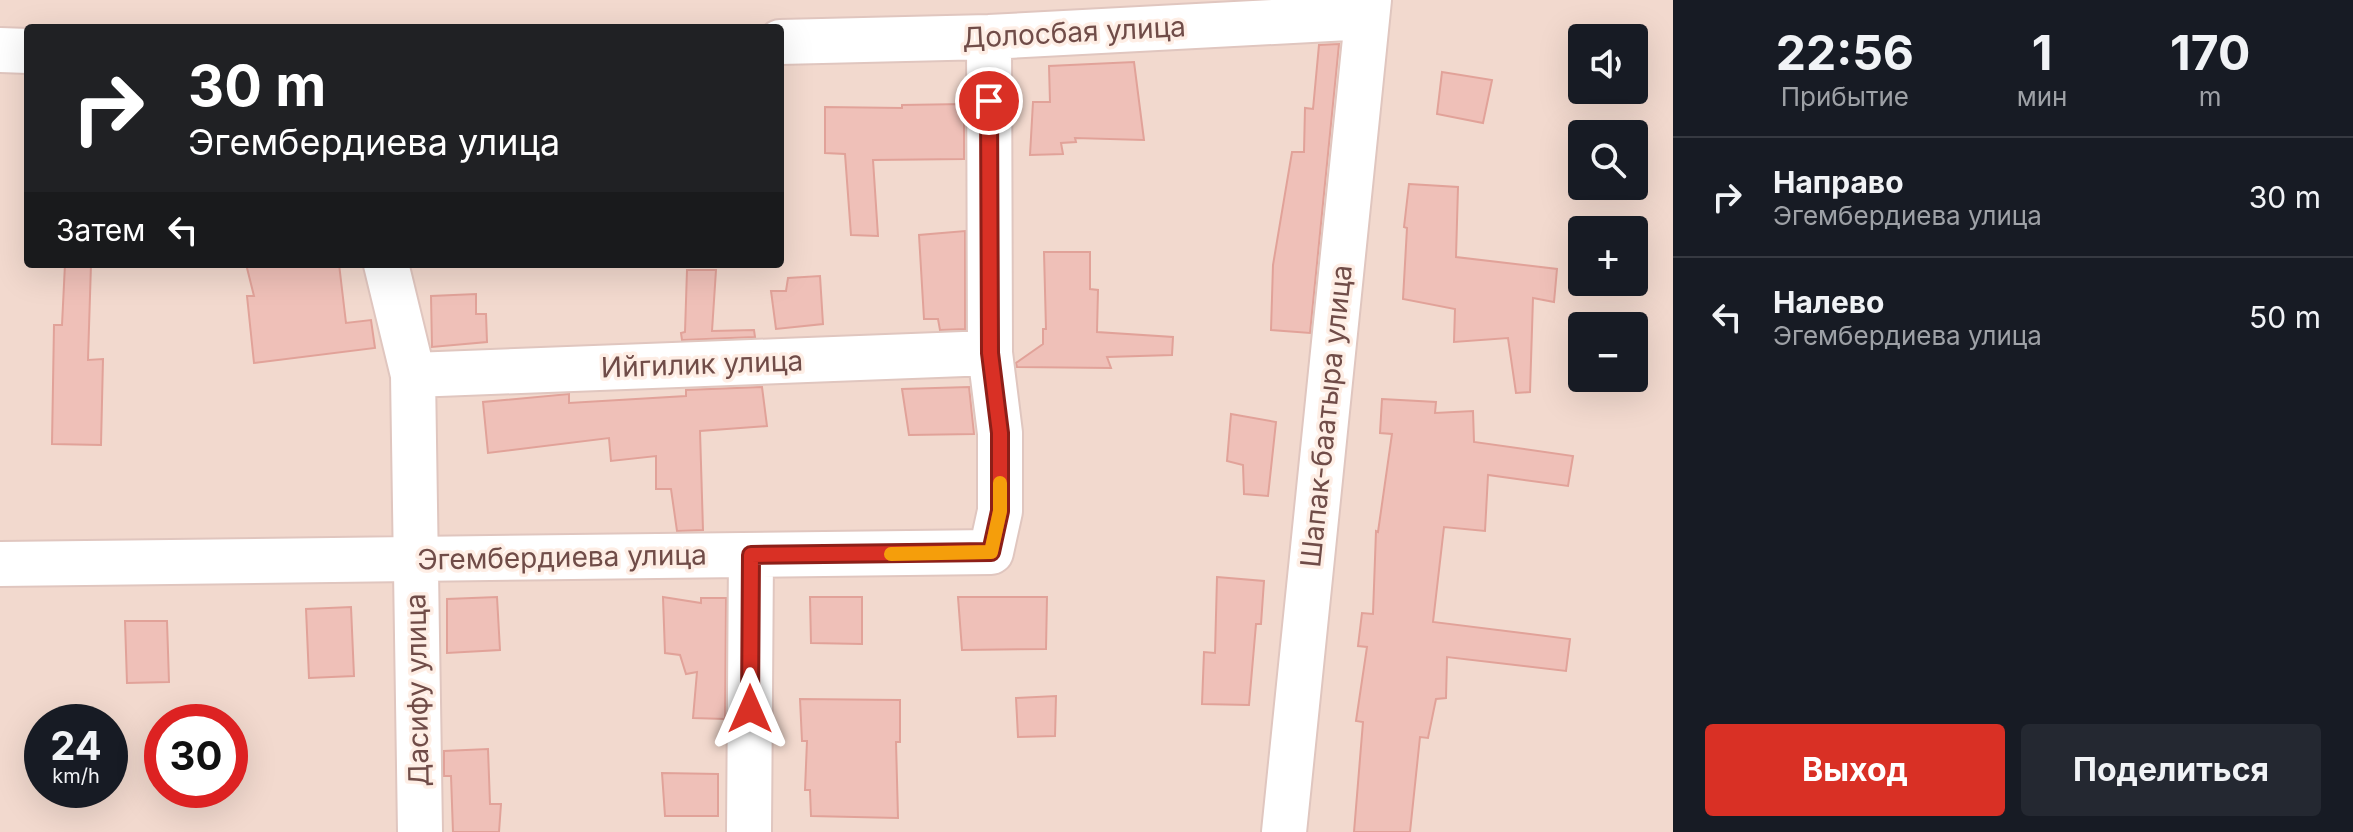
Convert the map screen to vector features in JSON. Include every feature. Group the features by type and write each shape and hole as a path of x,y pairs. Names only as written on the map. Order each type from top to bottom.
{"street":[{"name":"Долосбая улица","path":"784,42 989,37 1368,9"},
{"name":"Шапак-баатыра улица","path":"1284,832 1368,9"},
{"name":"Эгембердиева улица","path":"0,564 991,552 1000,511 1000,433 990,353 989,37"},
{"path":"0,50 24,51"},
{"name":"Дасифу улица","path":"387,268 413,375 420,832"},
{"name":"Ийгилик улица","path":"413,375 990,353"},
{"path":"749,832 751,555"}],"shaded area":[{"path":"0,0 1673,0 1673,832 0,832"}],"building":[{"path":"1339,44 1310,333 1271,330 1273,265 1292,152 1304,152 1305,108 1313,109 1319,45"},
{"path":"1134,62 1144,140 1075,138 1076,142 1061,143 1063,154 1030,155 1033,102 1050,102 1049,66"},
{"path":"1442,72 1492,80 1483,123 1437,114"},
{"path":"964,104 964,159 873,160 878,236 851,235 845,154 825,153 825,107 902,108 902,105"},
{"path":"1409,184 1458,187 1456,257 1557,269 1554,302 1533,298 1530,392 1516,393 1508,338 1454,342 1455,309 1403,299 1407,228 1404,227"},
{"path":"965,231 965,329 940,330 938,319 924,319 919,235"},
{"path":"1044,252 1090,252 1090,289 1098,290 1097,332 1173,337 1172,355 1107,357 1111,368 1017,367 1016,363 1043,344 1043,329 1046,329"},
{"path":"65,268 91,268 88,360 103,359 101,445 52,444 54,325 62,325"},
{"path":"247,268 339,268 346,323 371,320 375,348 254,363 247,296 254,296"},
{"path":"687,270 716,270 712,331 754,330 755,337 682,340 681,333 685,332"},
{"path":"820,276 823,324 776,329 771,291 786,291 788,278"},
{"path":"476,294 476,314 486,314 487,342 432,347 431,296"},
{"path":"762,387 767,426 700,431 703,530 677,531 671,489 656,489 656,456 611,461 609,438 488,453 483,402 569,394 569,403 686,396 686,390"},
{"path":"969,387 974,434 909,435 902,389"},
{"path":"1382,399 1436,402 1435,413 1473,411 1474,442 1573,456 1568,486 1488,475 1485,531 1444,527 1433,622 1570,639 1566,671 1447,657 1446,698 1436,699 1428,738 1420,737 1410,832 1354,832 1363,722 1356,721 1367,647 1358,646 1362,613 1373,614 1376,531 1392,434 1380,433"},
{"path":"1231,414 1276,422 1268,496 1244,494 1243,465 1227,461"},
{"path":"1217,577 1264,581 1261,624 1256,624 1249,705 1202,704 1204,652 1215,653"},
{"path":"497,597 500,650 447,653 447,599"},
{"path":"663,597 701,603 701,598 726,598 725,719 693,718 697,672 686,674 680,655 665,653"},
{"path":"810,597 862,597 862,644 811,643"},
{"path":"958,597 1047,597 1046,649 962,650"},
{"path":"351,607 354,676 309,678 306,609"},
{"path":"125,621 167,621 169,682 127,683"},
{"path":"1056,696 1055,736 1018,737 1016,698"},
{"path":"800,699 900,700 900,742 896,742 898,818 811,816 810,790 805,790 807,741 802,741"},
{"path":"488,749 490,804 501,804 499,832 453,832 451,776 444,776 444,751"},
{"path":"662,773 718,774 718,816 665,816"}],"slow traffic":[{"path":"891,554 991,552 1000,511 1000,483"}],"route":[{"path":"750,709 751,555 991,552 1000,511 1000,433 990,353 989,101"}]}
